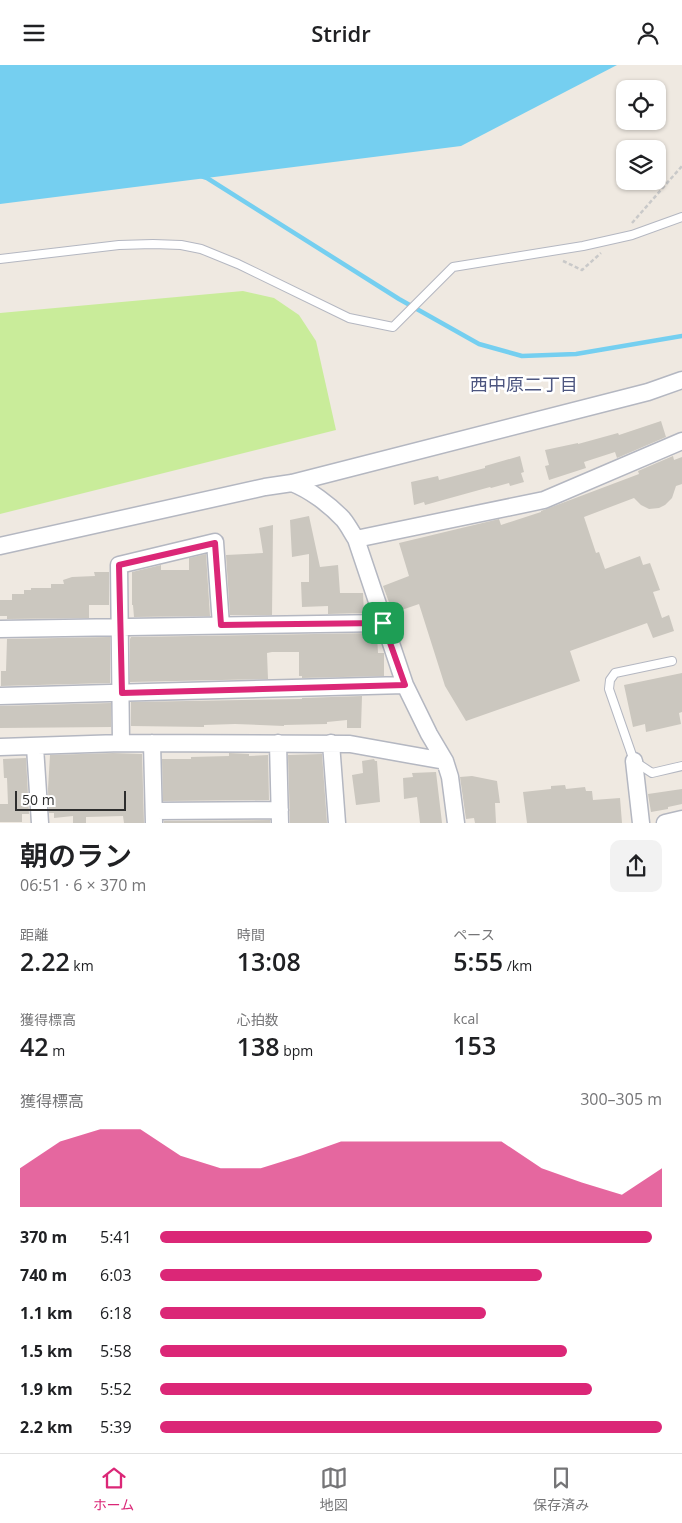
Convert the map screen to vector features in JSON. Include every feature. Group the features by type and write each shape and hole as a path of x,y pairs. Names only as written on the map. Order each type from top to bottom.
{"street":[{"path":"0,546 265,487 292,483 648,392 682,380"},
{"path":"356,539 544,500 682,441"},
{"path":"292,483 302,487 318,498 344,520 356,539 405,685 429,734 445,761 450,777 456,823"},
{"path":"121,743 122,693 119,565 215,543 221,625"},
{"path":"0,629 383,623"},
{"path":"0,696 405,685"},
{"path":"0,747 121,743 350,743 445,761"},
{"path":"152,743 154,817 280,817 278,743"},
{"path":"331,743 338,823"},
{"path":"36,747 40,823"},
{"path":"634,761 641,823"},
{"path":"665,823 682,819"}],"lane":[{"path":"0,259 119,245 181,245 201,249 238,264 349,318 393,327 453,267 582,246 632,235 682,217"},
{"path":"672,661 614,673 610,680 609,689 634,761 652,773 682,766"}],"green space":[{"path":"243,291 274,298 299,315 316,341 336,430 0,514 0,313"}],"water":[{"path":"0,65 617,65 461,146 0,204"}],"building":[{"path":"661,421 666,437 617,458 615,452 584,462 586,468 549,480 545,466 549,465 545,450 578,444 618,433 619,435"},
{"path":"520,456 524,472 521,473 524,482 510,486 509,483 490,487 425,505 424,502 414,505 411,482 438,476 439,480 485,468 485,466"},
{"path":"673,456 674,460 682,457 682,484 676,486 672,498 665,505 649,509 641,505 634,498 584,517 596,553 599,552 605,569 640,556 643,565 650,563 660,590 653,592 662,618 669,615 674,631 653,638 647,623 570,651 580,681 466,721 445,686 419,604 393,613 383,586 409,576 399,543 499,519 501,525 541,512 639,474 638,471"},
{"path":"309,516 320,567 338,565 340,593 363,593 364,613 328,614 328,606 302,607 301,582 309,582 309,554 292,557 290,520"},
{"path":"273,525 272,615 230,615 226,555 263,553 259,528"},
{"path":"206,554 210,616 134,617 132,572 161,565 161,570 189,570 189,558"},
{"path":"94,572 109,572 109,605 89,605 89,618 7,619 7,616 0,616 0,600 12,600 12,594 24,594 24,590 31,590 31,588 51,588 51,584 64,584 63,580 72,577 95,576"},
{"path":"375,633 378,653 384,653 384,676 302,678 302,676 299,676 299,652 272,652 267,653 268,679 130,682 131,637"},
{"path":"110,637 110,683 1,686 1,671 6,671 7,639"},
{"path":"682,673 682,712 679,713 681,724 646,732 645,724 633,727 624,685"},
{"path":"362,696 361,728 347,728 347,720 327,722 327,724 284,726 235,724 204,725 204,727 131,726 131,702"},
{"path":"111,703 111,727 0,728 0,706"},
{"path":"229,753 249,754 249,756 268,755 269,800 163,801 162,759 229,756"},
{"path":"142,754 144,823 124,823 123,816 86,817 86,823 73,823 73,816 54,818 54,813 49,813 50,755"},
{"path":"322,754 327,823 290,823 288,755"},
{"path":"26,758 29,814 22,814 22,822 0,822 0,804 8,804 7,778 4,778 3,759"},
{"path":"374,759 377,761 380,802 356,805 352,775 363,773 362,761"},
{"path":"436,772 442,823 420,823 417,797 404,799 403,778 413,777 412,773"},
{"path":"472,776 497,781 500,803 495,803 496,823 475,823 474,818 466,819 460,777"},
{"path":"565,785 566,789 585,787 586,791 592,791 593,800 620,798 622,823 527,823 523,792 551,789 551,786"},
{"path":"682,789 682,804 651,812 648,794"},
{"path":"270,820 270,823 164,823 164,821"}],"waterway":[{"path":"201,176 399,299 479,344 522,356 576,354 682,336"}],"district":[{"name":"西中原二丁目","path":"524,385"}],"route":[{"path":"215,543 221,625 383,623 405,685 122,693 119,565 215,543"}]}
